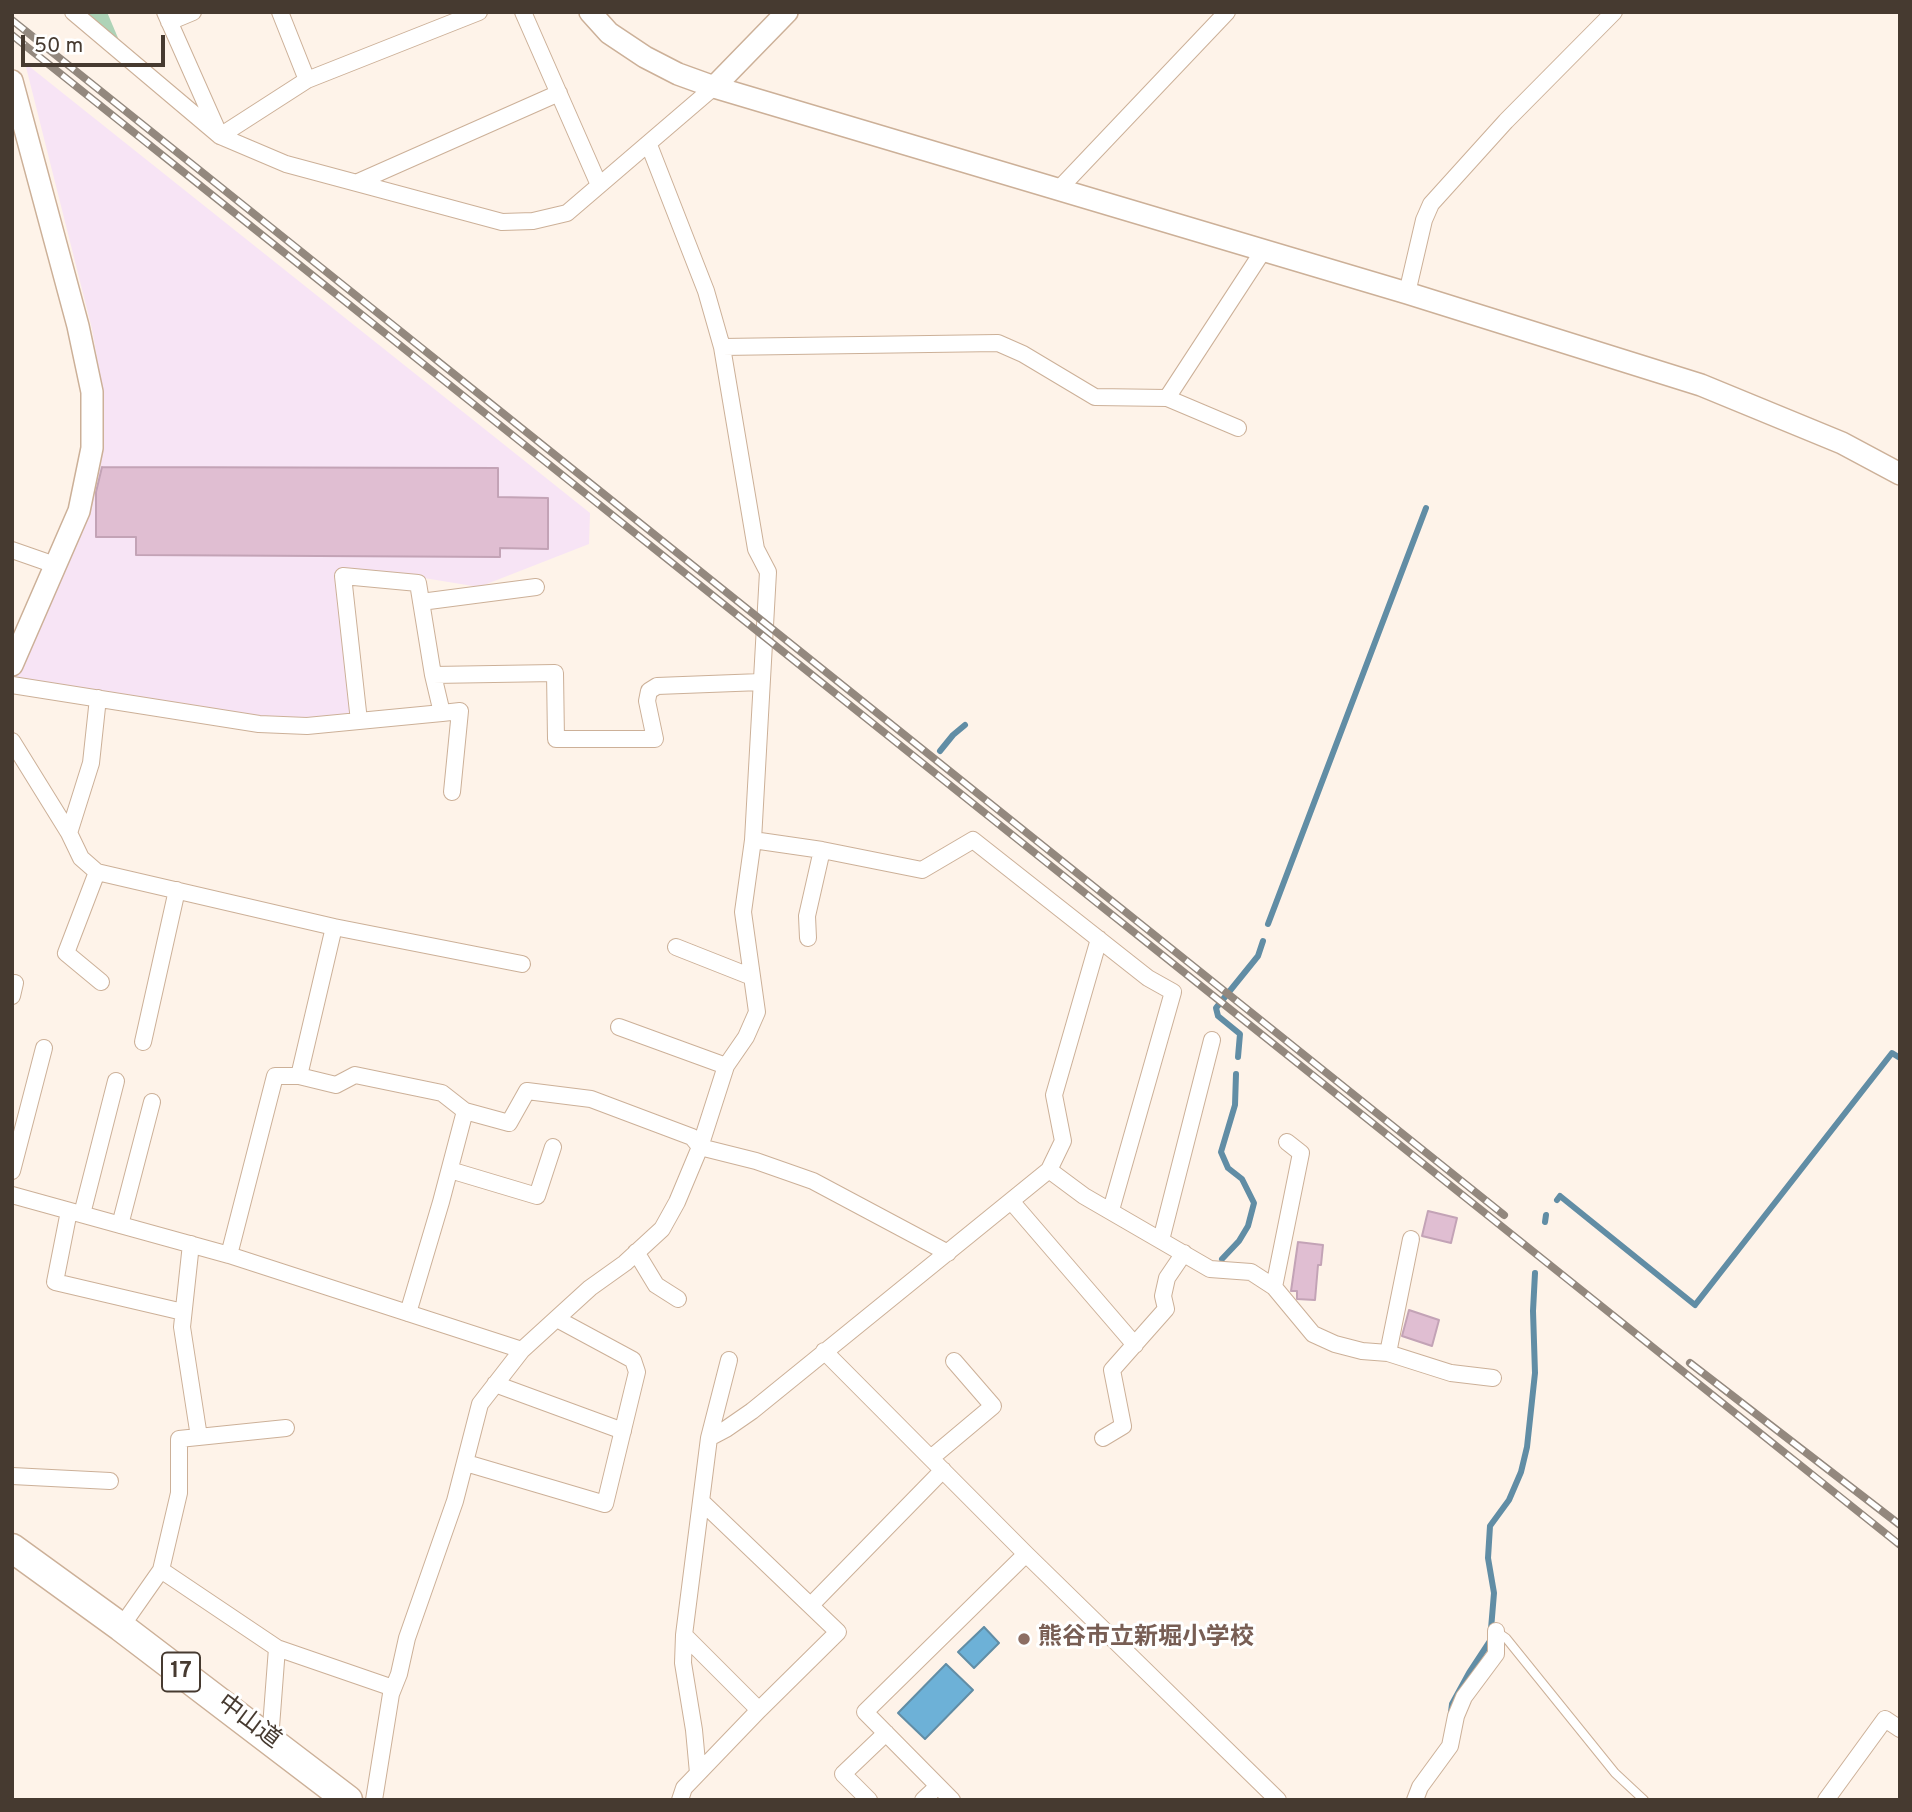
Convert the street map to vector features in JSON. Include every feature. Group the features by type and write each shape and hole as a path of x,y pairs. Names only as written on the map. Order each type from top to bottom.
{"highway":[{"name":"中山道","path":"12,1548 121,1627 348,1800"}],"street":[{"path":"73,12 220,136 286,164 502,222 533,221 567,213 714,87 787,12"},
{"path":"193,12 167,17 220,136"},
{"path":"279,12 307,80"},
{"path":"220,136 307,80 479,12"},
{"path":"523,12 598,185"},
{"path":"590,12 609,33 645,57 678,74 714,87 1407,293 1700,385 1842,443 1900,474"},
{"path":"1058,190 1227,12"},
{"path":"1407,293 1424,220 1431,204 1506,121 1614,12"},
{"path":"12,81 78,326 92,392 92,449 79,511 12,665"},
{"path":"358,182 559,93"},
{"path":"374,1800 393,1688 407,1639 444,1535 481,1404 522,1350 590,1288 662,1229 677,1202 700,1147 726,1066 746,1037 757,1012 743,912 753,839 768,572 756,549 722,347 706,291 649,145"},
{"path":"1167,398 1263,251"},
{"path":"722,347 998,343 1023,354 1095,397 1167,398 1238,428"},
{"path":"12,550 55,565"},
{"path":"359,721 343,576 418,583 442,713"},
{"path":"421,602 536,587"},
{"path":"433,675 555,673 556,739 656,738 647,701 649,691 657,686 761,682"},
{"path":"12,685 259,724 307,726 460,711 452,792"},
{"path":"69,833 92,764 99,698"},
{"path":"12,741 69,833 81,858 97,872 334,927 522,964"},
{"path":"753,839 922,870 973,840 1148,978 1173,992 1111,1210"},
{"path":"808,938 807,916 822,850"},
{"path":"97,872 66,953 101,982"},
{"path":"143,1042 177,890"},
{"path":"299,1076 334,927"},
{"path":"709,1438 752,1411 1049,1170 1063,1141 1054,1095 1099,939"},
{"path":"676,947 752,977"},
{"path":"619,1027 726,1066"},
{"path":"1161,1240 1212,1040"},
{"path":"12,1171 44,1048"},
{"path":"229,1255 275,1076 299,1076 336,1085 355,1076 442,1093 465,1111 509,1123 527,1091 592,1099 692,1137 700,1147 756,1161 813,1181 948,1253"},
{"path":"116,1081 55,1282 183,1312"},
{"path":"120,1225 152,1102"},
{"path":"408,1313 465,1111"},
{"path":"1274,1287 1301,1153 1287,1142"},
{"path":"450,1170 537,1196 553,1147"},
{"path":"1049,1170 1084,1196 1210,1269 1251,1272 1274,1287 1314,1334 1335,1344 1362,1351 1388,1353 1451,1373 1493,1378"},
{"path":"12,1195 229,1255 522,1350"},
{"path":"1011,1201 1135,1345"},
{"path":"1388,1353 1411,1239"},
{"path":"191,1244 182,1327 199,1437"},
{"path":"636,1252 656,1285 678,1299"},
{"path":"1103,1438 1123,1426 1112,1370 1166,1309 1163,1296 1167,1278 1184,1254"},
{"path":"466,1463 605,1504 637,1372 633,1360 557,1319"},
{"path":"824,1351 1026,1554 1278,1800"},
{"path":"698,1773 683,1663 684,1635 709,1438 729,1360"},
{"path":"931,1458 993,1406 954,1361"},
{"path":"495,1384 622,1431"},
{"path":"121,1627 162,1570 178,1493 178,1439 286,1428"},
{"path":"812,1604 943,1470"},
{"path":"12,1476 110,1481"},
{"path":"680,1800 684,1788 698,1773 838,1632 812,1604 702,1502"},
{"path":"952,1800 865,1712 1026,1554"},
{"path":"162,1570 277,1648 393,1688"},
{"path":"1415,1800 1420,1787 1450,1746 1464,1697 1496,1654 1496,1631"},
{"path":"684,1635 759,1710"},
{"path":"270,1740 277,1648"},
{"path":"1826,1800 1885,1719 1900,1729"},
{"path":"869,1800 843,1774 886,1733"},
{"path":"923,1800 938,1786"}],"lane":[{"path":"1496,1631 1506,1639 1615,1773 1644,1800"}],"shaded area":[{"path":"25,63 590,513 589,544 479,587 424,578 423,575 338,570 351,715 309,720 271,720 15,680 13,677 84,521 101,403 101,381 92,329"}],"green space":[{"path":"81,12 107,12 121,45"}],"water":[{"path":"984,1627 999,1643 974,1668 958,1652"},
{"path":"946,1664 973,1690 925,1739 898,1713"}],"building":[{"path":"102,467 498,468 498,497 548,498 548,549 500,548 500,557 136,555 136,537 96,537 96,492"},
{"path":"1428,1211 1457,1218 1451,1243 1422,1236"},
{"path":"1298,1242 1323,1245 1315,1300 1297,1299 1297,1291 1291,1291"},
{"path":"1409,1310 1439,1320 1432,1346 1402,1336"}],"waterway":[{"path":"1268,924 1426,508"},
{"path":"940,751 965,725"},
{"path":"1238,1057 1240,1034 1218,1016 1216,1008 1258,956 1263,941"},
{"path":"1557,1200 1560,1196 1695,1305 1892,1053 1900,1058"},
{"path":"1222,1259 1239,1241 1248,1226 1254,1203 1242,1179 1228,1168 1221,1152 1235,1105 1236,1074"},
{"path":"1545,1222 1546,1215"},
{"path":"1451,1712 1452,1704 1469,1673 1490,1641 1494,1593 1488,1558 1490,1526 1509,1500 1521,1472 1527,1447 1535,1373 1535,1273"}],"railway":[{"path":"12,20 1504,1215"},
{"path":"12,35 1900,1545"},
{"path":"1690,1363 1900,1525"}],"place":[{"name":"熊谷市立新堀小学校","path":"1024,1639"}]}
